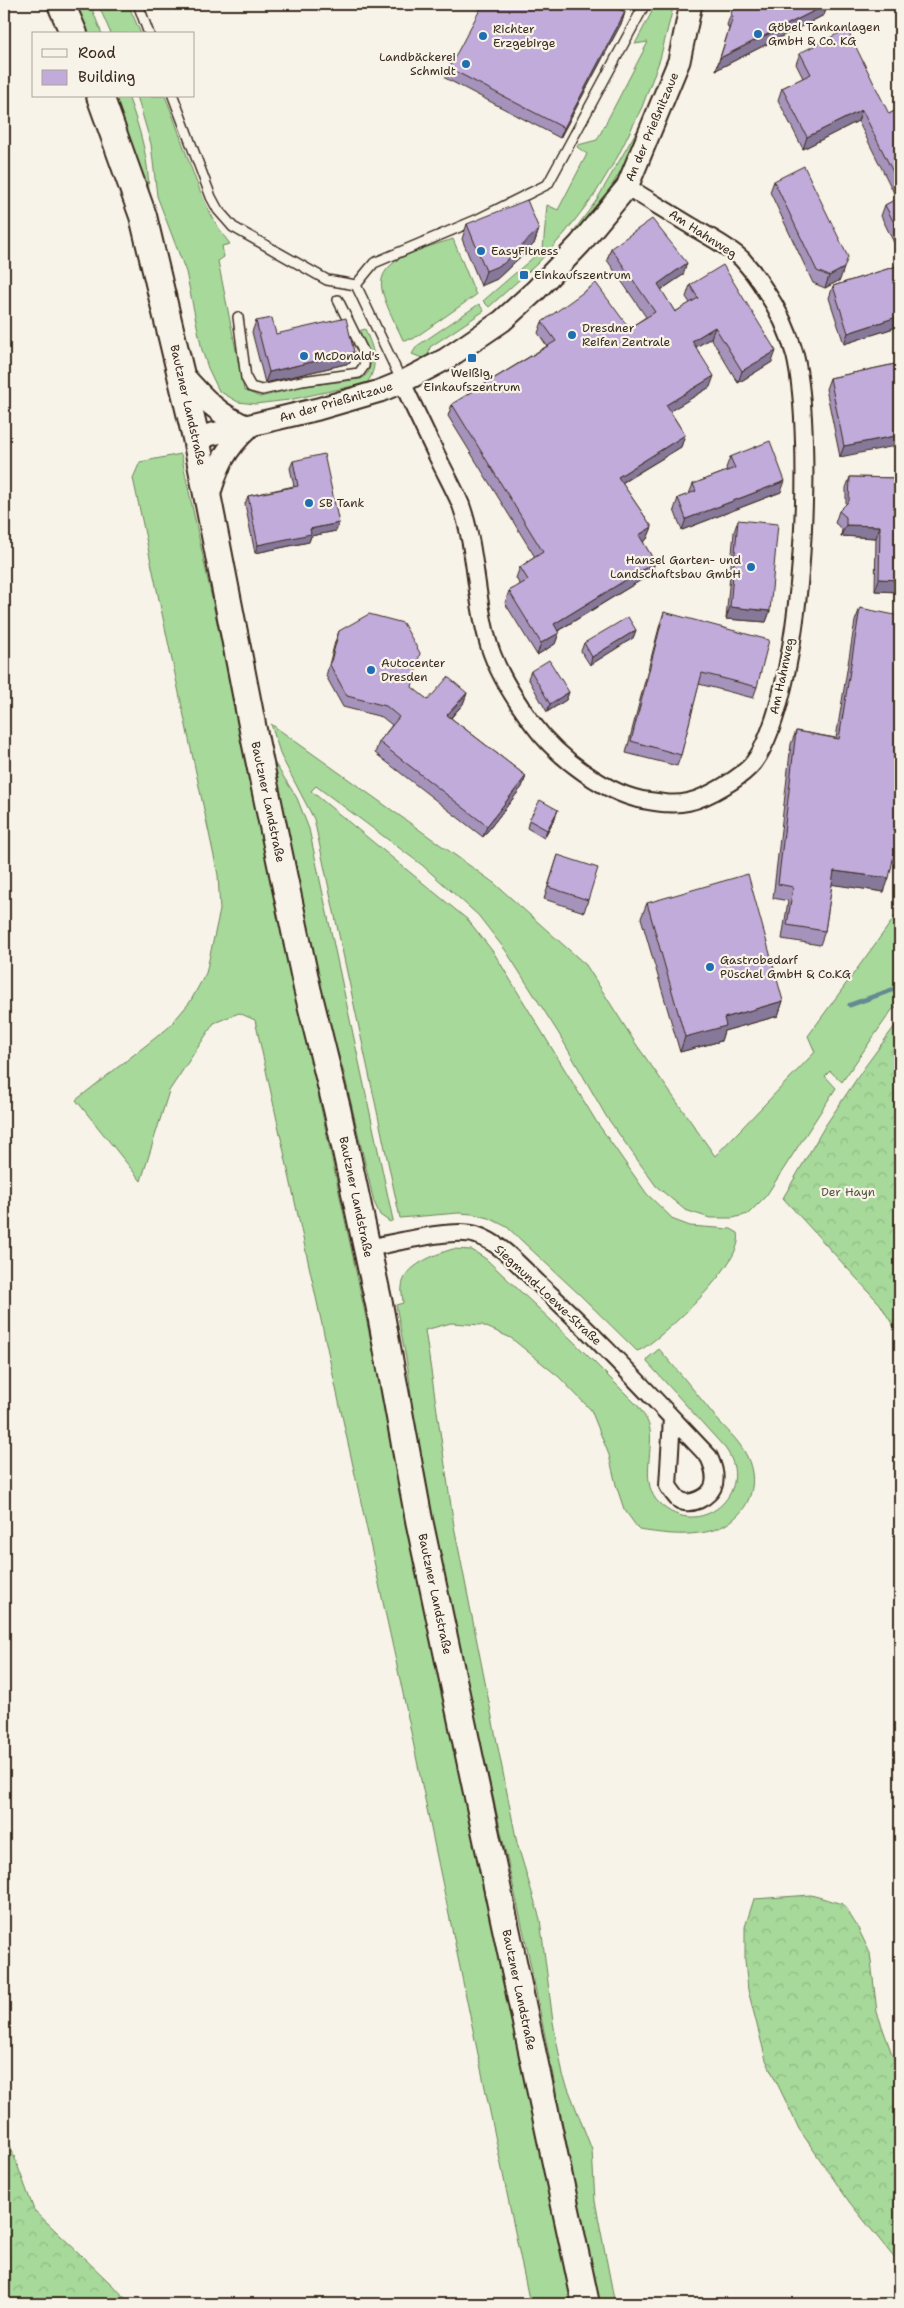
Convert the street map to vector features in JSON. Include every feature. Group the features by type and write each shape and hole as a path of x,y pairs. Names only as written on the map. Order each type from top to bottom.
{"main road":[{"path":"61,4 73,32"},
{"name":"Bautzner Landstraße","path":"101,98 143,216 196,438 255,740 307,988 337,1109 379,1304 419,1520 586,2304"}],"street":[{"name":"An der Prießnitzaue","path":"196,438 249,427 359,398 402,382 446,359 502,321 536,290 580,244 627,186 679,61 691,4"},
{"name":"Am Hahnweg","path":"402,382 461,507 470,541 480,607 489,646 503,677 536,728 560,753 586,774 617,792 643,800 669,804 688,802 708,794 752,765 768,735 779,703 795,614 805,491 803,410 795,354 782,321 766,292 742,259 627,186"},
{"path":"181,373 218,411 237,423 249,427 228,448 221,459 208,499"},
{"name":"Siegmund-Loewe-Straße","path":"367,1248 451,1233 475,1234 497,1245 562,1305 672,1418 709,1457 714,1468 714,1485 705,1498 689,1502 679,1500 668,1486 672,1418"}],"lane":[{"path":"138,4 148,32"},
{"path":"356,285 374,263 476,220 548,184 645,4"},
{"path":"174,98 212,197 218,210 233,227 327,280 356,285"},
{"path":"356,285 402,382"},
{"path":"238,317 246,378 251,387 262,390 302,381 359,373 364,366 365,355 338,300"}],"green space":[{"path":"71,4 90,4 101,32 83,32"},
{"path":"98,4 128,4 140,32 110,32"},
{"path":"656,4 674,4 660,59 642,107 618,156 595,194 565,233 538,263 489,307 483,301 543,249 547,205 558,210 587,154 577,147 578,145 597,140 648,42 635,44"},
{"path":"111,98 129,98 143,144 149,181 149,194"},
{"path":"138,98 166,98 209,211 230,244 222,246 224,257 218,261 244,390 260,397 304,386 361,379 368,373 371,362 359,331 365,329 374,356 373,369 367,383 289,400 255,404 238,402 219,391 202,350 186,272 157,196 151,144"},
{"path":"636,132 638,143 596,211 573,232 596,201"},
{"path":"453,239 476,295 413,339 403,340 384,296 382,279 387,269 395,261 419,250"},
{"path":"479,304 484,311 430,347 428,356 422,358 412,354 417,346"},
{"path":"181,454 576,2304 530,2304 401,1684 255,1020 239,1013 214,1023 169,1091 141,1181 76,1100 168,1028 190,1002 206,973 220,910 218,875 133,478 140,462"},
{"path":"271,724 494,883 586,965 636,1044 715,1156 815,1052 808,1036 900,910 900,1005 892,1010 842,1082 830,1071 825,1076 836,1088 766,1196 748,1214 733,1218 710,1218 685,1210 656,1186 606,1116 559,1034 506,951 478,915 422,865 316,786 311,791 468,920 494,953 596,1121 647,1194 674,1220 690,1226 731,1229 738,1233 737,1245 730,1261 717,1278 685,1314 642,1349 637,1351 507,1227 489,1218 473,1214 458,1213 400,1218 314,819 281,756"},
{"path":"272,759 297,798 309,829 393,1220 390,1222 380,1215 374,1202 344,1073 320,994"},
{"name":"Der Hayn","path":"900,1019 900,1337 880,1304 783,1198 825,1126"},
{"path":"453,1249 472,1250 486,1259 572,1340 638,1406 646,1418 649,1427 648,1468 650,1487 659,1503 675,1514 691,1517 706,1514 719,1507 729,1495 734,1481 733,1465 725,1448 647,1362 648,1358 659,1349 735,1438 744,1451 753,1479 751,1493 746,1505 727,1524 714,1530 699,1533 669,1534 639,1530 624,1509 609,1455 591,1410 559,1377 511,1338 482,1325 451,1323 425,1330 454,1526 517,1843 540,1919 553,2022 563,2075 592,2150 595,2201 615,2304 599,2304 527,1947 439,1558 415,1432 408,1369 396,1305 403,1303 402,1287 404,1280 414,1267 438,1254"},
{"path":"811,1895 843,1904 857,1926 870,1953 877,2012 900,2077 900,2265 850,2203 799,2129 766,2060 748,1990 745,1960 745,1927 754,1899"},
{"path":"4,2129 34,2210 132,2304 4,2304"}],"building":[{"path":"483,4 608,4 625,12 564,128 449,68"},
{"name":"Göbel Tankanlagen GmbH & Co. KG","path":"737,4 828,4 720,58 733,17 731,14"},
{"path":"847,29 889,114 900,108 900,186 862,110 807,137 782,88 811,74 800,53"},
{"path":"804,166 848,257 844,268 829,276 817,271 774,181"},
{"path":"900,197 900,235 885,205"},
{"path":"527,200 539,229 503,264 486,271 467,224"},
{"path":"652,219 687,263 658,284 675,312 698,298 690,285 723,265 776,351 742,371 715,327 692,341 714,376 666,405 685,435 618,477 652,527 639,535 655,562 554,624 559,633 541,643 509,591 528,580 520,567 543,552 452,404 556,341 542,322 596,283 629,328 655,312 611,248"},
{"path":"900,265 900,316 848,333 833,286"},
{"name":"McDonald's","path":"272,318 276,334 346,318 354,352 269,372 256,321"},
{"path":"900,363 900,435 844,446 830,378"},
{"path":"770,441 785,481 686,519 678,498 696,491 693,484 735,468 730,457"},
{"path":"324,454 339,523 310,529 311,534 258,545 248,496 298,486 293,461"},
{"path":"850,477 900,478 900,580 879,579 880,526 846,525 846,517 839,511 849,501"},
{"name":"Hansel Garten- und Landschaftsbau GmbH","path":"738,520 778,524 770,611 730,607"},
{"path":"860,608 900,616 900,827 889,878 834,871 825,931 787,925 793,887 778,884 796,731 839,739"},
{"path":"664,612 769,640 757,687 702,673 681,755 631,741"},
{"path":"369,614 403,623 420,653 412,687 428,700 448,677 467,693 447,715 526,776 487,826 379,742 399,717 386,706 347,696 330,665 339,631"},
{"path":"628,617 636,630 592,657 584,643"},
{"path":"549,660 569,692 550,704 531,671"},
{"path":"540,800 558,810 547,830 529,820"},
{"path":"558,855 598,868 588,900 548,887"},
{"name":"Gastrobedarf Püschel GmbH & Co.KG","path":"748,874 783,1001 724,1018 726,1026 685,1037 647,903"}],"waterway":[{"path":"850,1005 900,987"}],"place":[{"name":"Göbel Tankanlagen GmbH & Co. KG","path":"758,34"},
{"name":"Richter Erzgebirge","path":"483,36"},
{"name":"Landbäckerei Schmidt","path":"466,64"},
{"name":"EasyFitness","path":"481,251"},
{"name":"Einkaufszentrum","path":"524,275"},
{"name":"Dresdner Reifen Zentrale","path":"572,335"},
{"name":"McDonald's","path":"304,356"},
{"name":"Weißig, Einkaufszentrum","path":"472,358"},
{"name":"SB Tank","path":"309,503"},
{"name":"Hansel Garten- und Landschaftsbau GmbH","path":"751,567"},
{"name":"Autocenter Dresden","path":"371,670"},
{"name":"Gastrobedarf Püschel GmbH & Co.KG","path":"710,967"}]}
